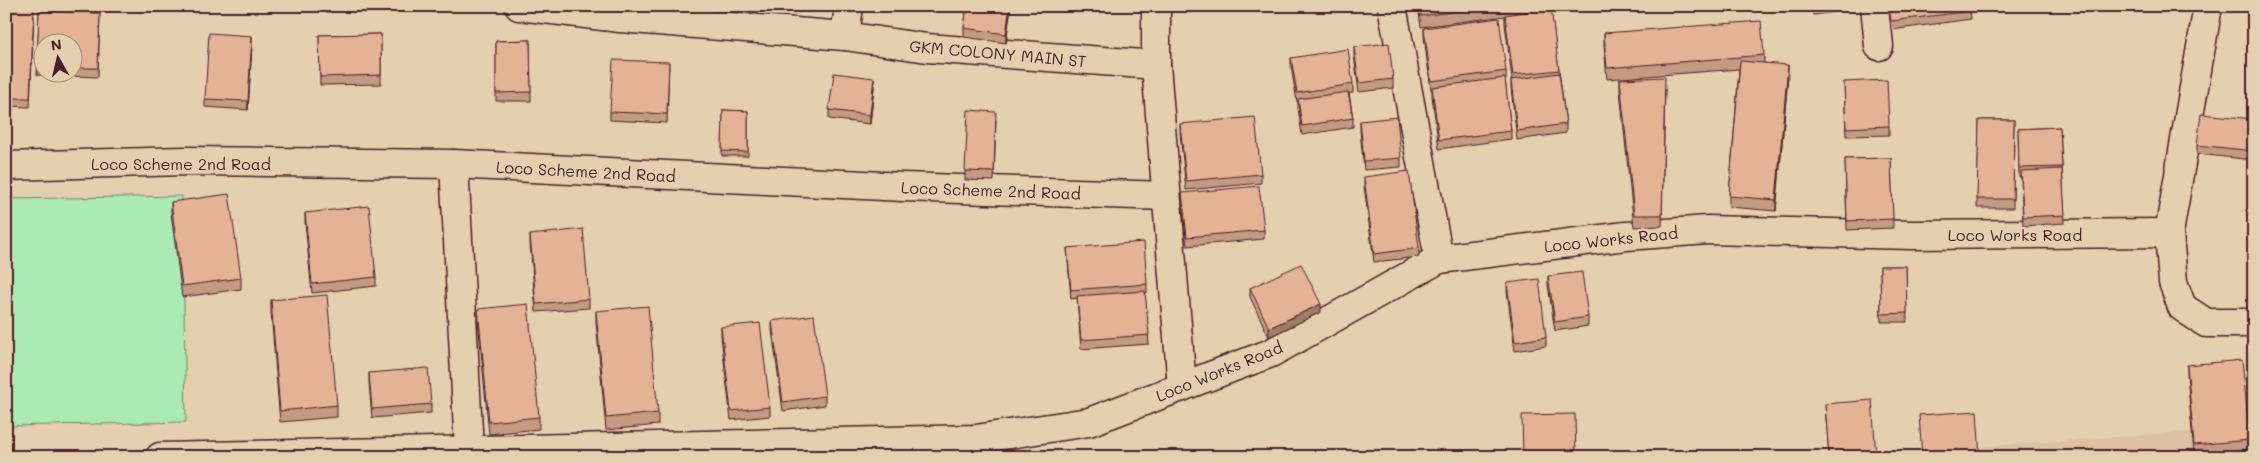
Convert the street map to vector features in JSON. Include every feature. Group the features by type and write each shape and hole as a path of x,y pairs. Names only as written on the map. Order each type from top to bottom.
{"street":[{"name":"GKM COLONY MAIN ST","path":"519,6 620,12 845,36 927,48 1156,65"},
{"path":"845,36 849,6"},
{"path":"1156,6 1156,65 1182,387"},
{"path":"1392,6 1439,259"},
{"path":"1875,6 1879,46"},
{"path":"2208,6 2170,233 2173,282 2182,307 2206,323 2254,323"},
{"name":"Loco Scheme 2nd Road","path":"6,166 185,161 454,164 903,187 1166,196"},
{"path":"454,164 469,450"},
{"name":"Loco Works Road","path":"160,457 976,439 1089,422 1270,353 1439,259 1626,236 1708,230 1910,235 2170,233"}],"shaded area":[{"path":"2254,427 2254,457 1839,457"}],"green space":[{"path":"182,196 186,422 6,426 6,199"}],"building":[{"path":"967,6 1010,6 1006,34 964,28"},
{"path":"1420,6 1493,6 1421,16"},
{"path":"1889,6 1970,6 1971,11 1891,21"},
{"path":"6,7 34,8 30,98 6,98"},
{"path":"1551,8 1559,70 1513,75 1505,15"},
{"path":"39,11 100,13 98,68 82,68 82,32 38,32"},
{"path":"1499,18 1506,71 1431,81 1424,28"},
{"path":"1761,21 1764,55 1607,68 1604,33"},
{"path":"209,33 252,36 248,101 205,99"},
{"path":"381,34 381,75 320,77 319,35"},
{"path":"530,40 531,92 496,93 496,41"},
{"path":"1389,43 1393,79 1359,83 1354,47"},
{"path":"1348,49 1353,84 1297,93 1291,58"},
{"path":"613,60 669,62 667,114 610,112"},
{"path":"1740,61 1788,65 1776,200 1729,196"},
{"path":"834,73 874,78 870,115 829,110"},
{"path":"1559,73 1566,124 1517,131 1511,80"},
{"path":"1665,77 1662,215 1634,215 1620,79"},
{"path":"1505,78 1511,131 1439,140 1432,87"},
{"path":"1887,80 1889,126 1846,128 1844,82"},
{"path":"1348,92 1353,118 1302,126 1298,99"},
{"path":"723,110 748,111 748,152 722,151"},
{"path":"968,110 996,112 994,172 965,171"},
{"path":"2201,114 2254,119 2254,151 2197,145"},
{"path":"1255,117 1261,174 1186,181 1180,124"},
{"path":"1397,117 1401,158 1364,161 1360,121"},
{"path":"1979,120 2014,120 2013,199 1977,199"},
{"path":"2060,127 2062,167 2019,168 2018,129"},
{"path":"1891,158 1893,219 1847,221 1845,159"},
{"path":"2062,169 2065,215 2023,217 2021,171"},
{"path":"1409,171 1419,248 1374,254 1364,177"},
{"path":"1259,186 1264,230 1187,237 1182,193"},
{"path":"229,194 241,278 182,286 171,202"},
{"path":"369,206 376,277 312,284 305,213"},
{"path":"583,229 589,299 536,304 530,235"},
{"path":"1144,242 1147,284 1071,290 1067,248"},
{"path":"1301,264 1321,304 1269,328 1250,288"},
{"path":"1880,266 1906,266 1907,313 1881,314"},
{"path":"1582,272 1588,317 1555,322 1548,276"},
{"path":"1539,279 1546,337 1515,342 1507,283"},
{"path":"1145,291 1149,335 1081,340 1077,296"},
{"path":"327,295 337,405 280,411 271,300"},
{"path":"528,304 539,417 489,422 478,309"},
{"path":"648,306 658,413 606,418 596,311"},
{"path":"814,315 825,396 783,402 772,321"},
{"path":"760,323 770,407 731,411 721,327"},
{"path":"2242,360 2250,440 2194,445 2187,365"},
{"path":"428,368 431,404 372,409 369,373"},
{"path":"1872,400 1876,457 1829,457 1825,404"},
{"path":"1977,411 1980,457 1922,457 1919,415"},
{"path":"1575,414 1576,457 1523,457 1522,415"}]}
